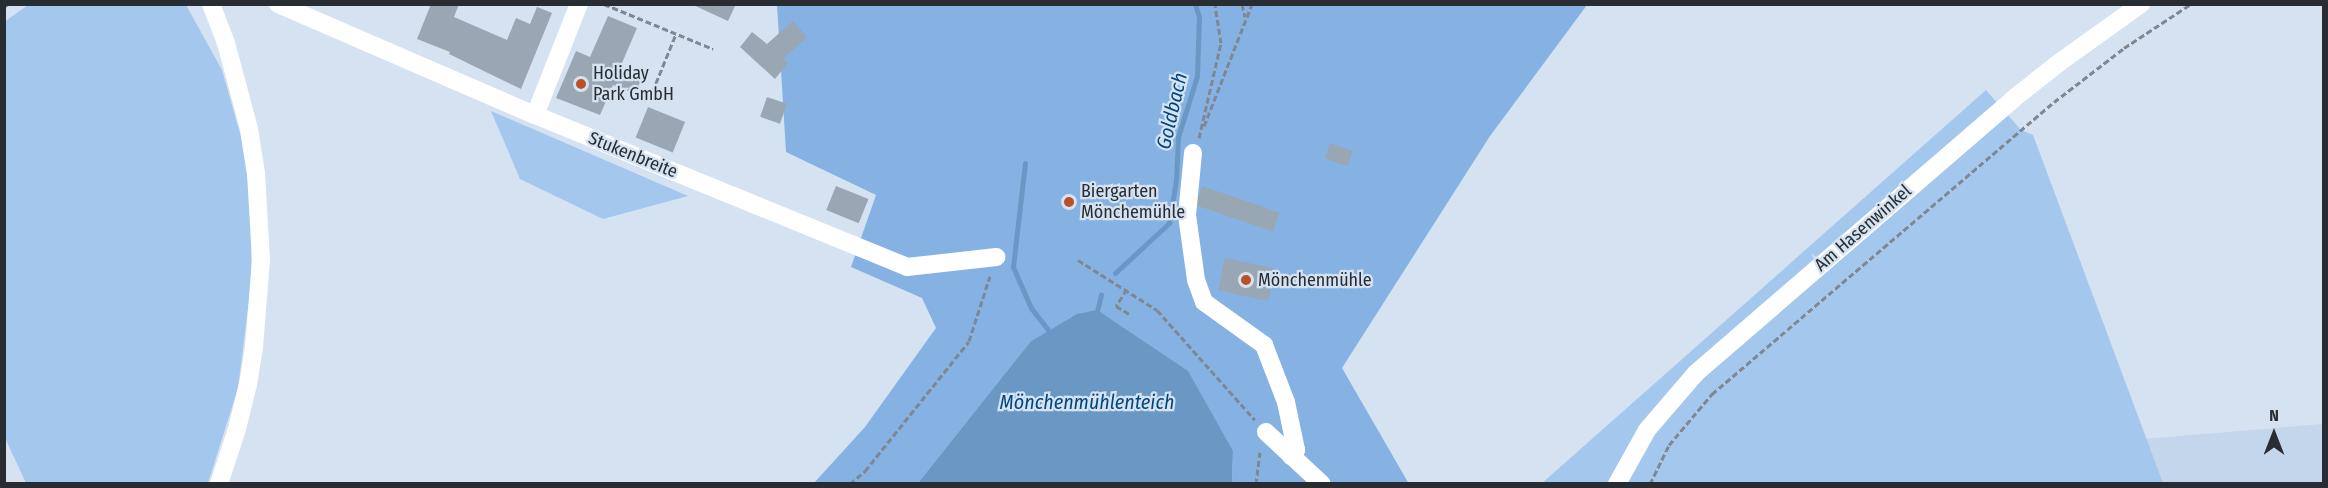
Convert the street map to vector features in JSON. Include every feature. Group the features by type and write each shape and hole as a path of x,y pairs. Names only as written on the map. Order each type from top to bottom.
{"street":[{"path":"210,4 226,43 249,129 258,204 261,260 254,347 248,384 237,429 219,483"},
{"name":"Stukenbreite","path":"278,4 535,115 907,267 996,257"},
{"path":"535,115 579,4"},
{"name":"Am Hasenwinkel","path":"1617,483 1647,430 1696,373 2013,99 2141,4"},
{"path":"1193,153 1187,215 1196,280 1204,302 1264,345 1286,402 1296,450 1291,456"},
{"path":"1266,432 1322,483"}],"path":[{"path":"4,7 8,4"},
{"path":"1215,4 1221,43 1202,130 1221,90 1252,4"},
{"path":"1242,4 1246,19"},
{"path":"1650,483 1669,445 1712,394 2054,102 2124,48 2191,4"},
{"path":"606,5 713,49"},
{"path":"649,100 676,34"},
{"path":"850,483 865,471 969,342 996,257"},
{"path":"1078,260 1156,310 1266,432 1256,483"},
{"path":"1127,290 1116,306 1131,315"}],"shaded area":[{"path":"28,5 186,5 222,70 241,137 252,209 251,285 238,388 208,483 26,483 5,438 4,22"},
{"path":"777,5 1587,5 1490,136 1342,368 1409,484 1232,483 1233,451 1030,342 918,483 814,483 865,427 936,328 922,298 851,267 876,195 786,152"},
{"path":"1986,90 2021,130 2033,135 2163,483 1541,484"},
{"path":"491,111 688,196 603,219 520,179"},
{"path":"2323,424 2323,483 2162,483 2144,439"}],"water":[{"name":"Mönchenmühlenteich","path":"1097,310 1188,371 1233,451 1232,483 918,483 1030,342 1077,314"}],"building":[{"path":"431,4 459,4 454,17 507,40 516,18 530,24 537,7 552,13 521,89 449,54 450,52 417,39"},
{"path":"691,4 736,4 728,21"},
{"path":"608,16 637,28 619,70 642,79 635,94 613,85 600,115 556,98 576,51 590,57"},
{"path":"793,21 807,37 783,59 788,63 775,79 740,47 752,32 767,44"},
{"path":"767,97 787,104 780,124 760,117"},
{"path":"648,107 685,122 673,153 636,138"},
{"path":"1330,143 1353,151 1347,166 1325,158"},
{"path":"836,186 868,199 859,223 826,210"},
{"path":"1202,186 1280,213 1273,232 1195,205"},
{"name":"Mönchenmühle","path":"1225,258 1275,269 1268,301 1218,290"}],"waterway":[{"name":"Goldbach","path":"1115,273 1169,223 1176,180 1178,137 1197,76 1199,17 1195,4"},
{"path":"1025,163 1013,267 1031,308 1048,330"},
{"name":"Goldbach","path":"1096,315 1101,295"}],"place":[{"name":"Holiday Park GmbH","path":"581,84"},
{"name":"Biergarten Mönchemühle","path":"1069,202"},
{"name":"Mönchenmühle","path":"1246,280"}]}
